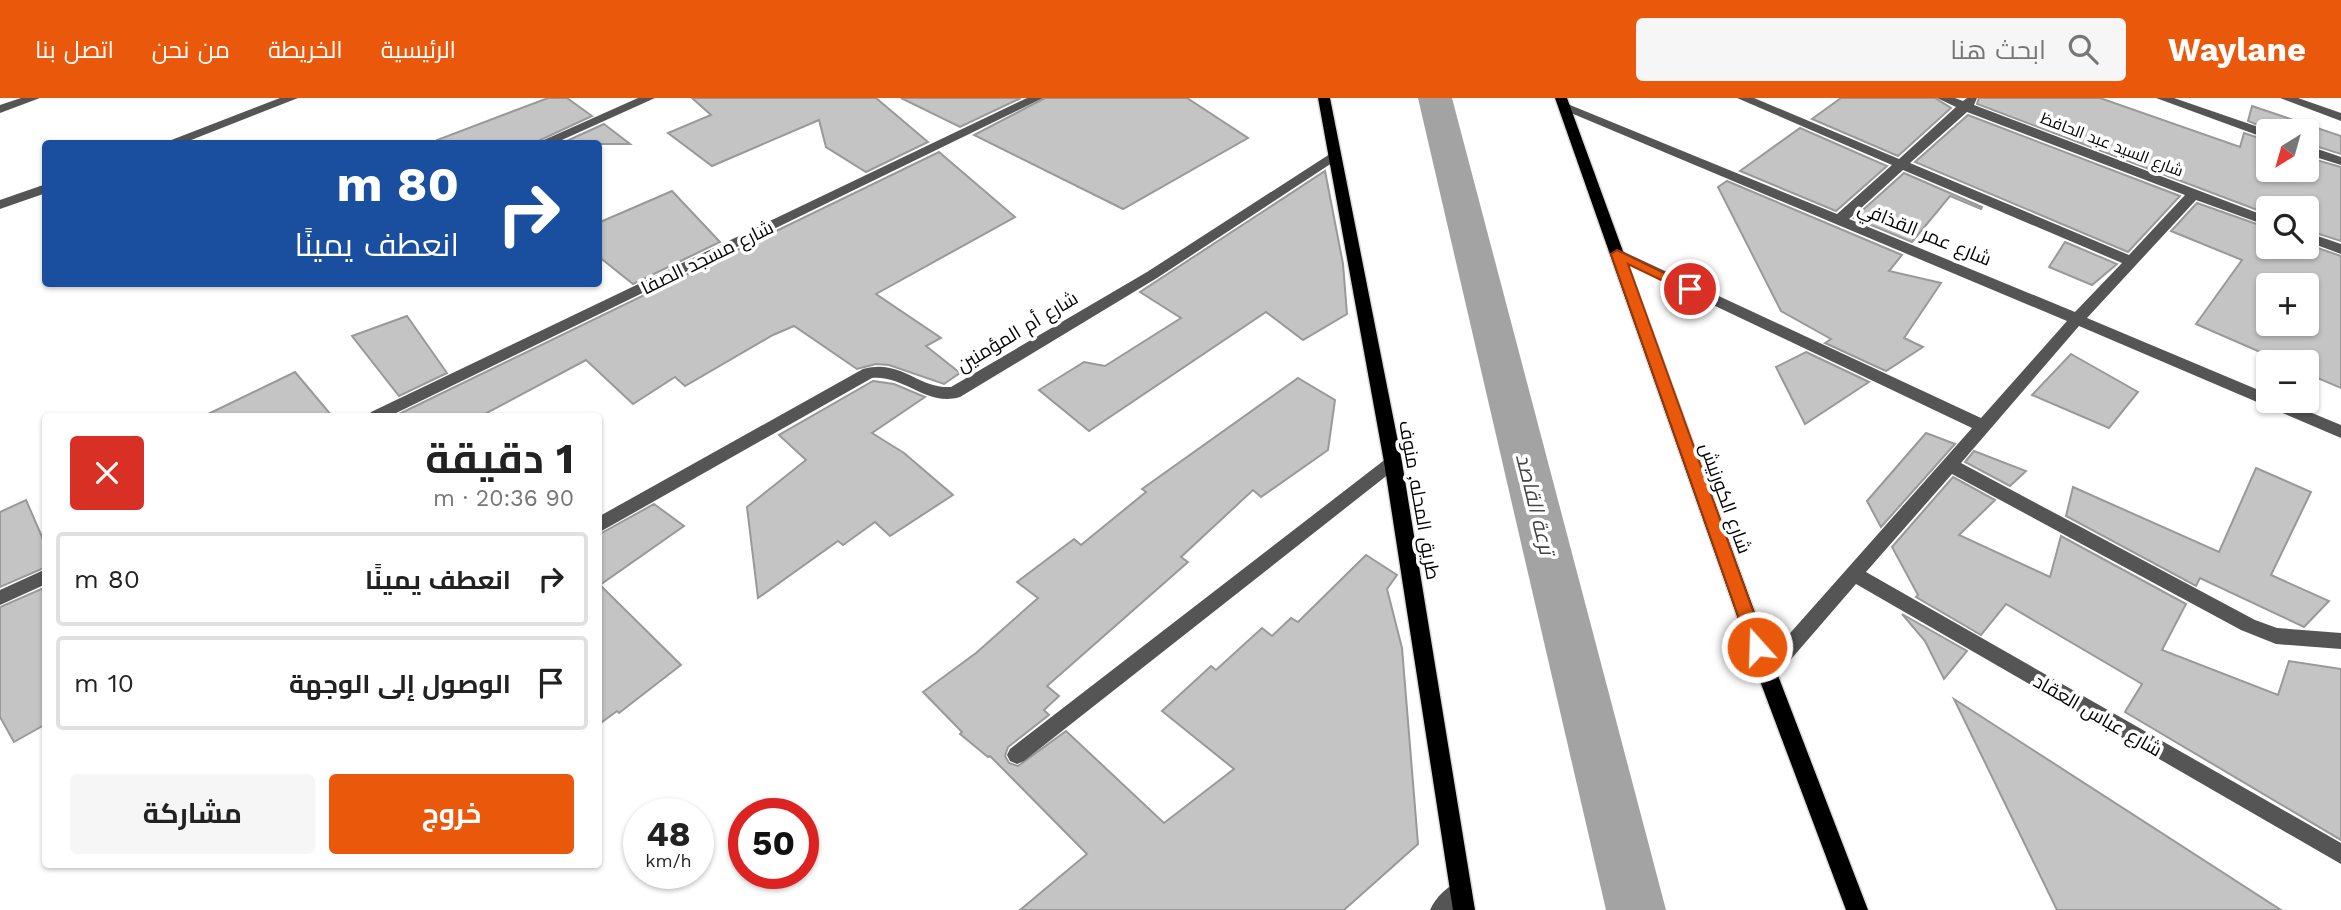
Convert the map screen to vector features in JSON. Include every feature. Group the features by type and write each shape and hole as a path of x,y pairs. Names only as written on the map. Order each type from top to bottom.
{"main road":[{"name":"طريق المحله, منوف","path":"1324,98 1393,462 1463,900"},
{"name":"شارع الكورنيش","path":"1563,103 1767,674 1857,910"}],"street":[{"path":"0,109 34,98"},
{"path":"178,140 292,98"},
{"path":"550,140 649,98"},
{"name":"شارع مسجد الصفا","path":"383,413 1037,98"},
{"path":"1743,98 2132,261"},
{"name":"شارع السيد عبد الحافظ","path":"1943,98 1970,102 2256,217"},
{"path":"2162,98 2256,131"},
{"path":"2286,98 2341,117"},
{"path":"1838,220 1970,102"},
{"name":"شارع عمر القذافي","path":"1563,103 2078,318 2256,396"},
{"path":"2319,153 2341,161"},
{"name":"شارع أم المؤمنين","path":"602,524 869,373 893,371 930,393 954,393 1152,275 1333,156"},
{"path":"0,205 42,189"},
{"path":"1767,674 2078,318 2194,194"},
{"path":"2319,241 2341,249"},
{"path":"1617,254 1983,426"},
{"name":"شارع عمر القذافي","path":"2296,413 2341,432"},
{"path":"1017,755 1393,462"},
{"path":"1950,465 2248,625 2276,636 2341,641"},
{"name":"شارع عباس العقاد","path":"1855,575 2341,854"},
{"path":"0,598 42,578"},
{"path":"1441,910 1463,900"}],"building":[{"path":"548,98 567,98 592,116 541,140 437,140"},
{"path":"692,98 876,98 928,142 866,172 826,147 819,120 712,166 668,133 711,115"},
{"path":"901,98 1021,98 960,127"},
{"path":"1045,98 1187,98 1248,138 1123,209 974,135"},
{"path":"1841,98 1935,98 1951,108 1898,156 1812,119"},
{"path":"1979,98 2100,98 2240,147 2244,133 2256,137 2256,182 2319,182 2319,161 2341,167 2341,241 2319,234 2319,196 2256,196 2256,209 1977,104"},
{"path":"2252,106 2291,119 2256,119 2256,124 2248,121"},
{"path":"1968,115 2180,196 2128,252 1915,162"},
{"path":"604,124 630,144 602,144 602,140 569,140"},
{"path":"1800,128 1887,166 1836,211 1740,171"},
{"path":"2319,129 2341,136 2341,154 2319,147"},
{"path":"939,152 1015,217 876,294 941,338 926,346 960,373 944,384 889,365 876,364 857,369 794,326 773,335 685,386 675,377 633,404 586,360 487,413 401,413"},
{"path":"1325,171 1343,264 1347,314 1303,340 1266,312 1089,431 1039,390 1084,362 1105,366 1181,318 1140,292"},
{"path":"1904,173 1982,207 1981,209 1950,196 1912,242 1854,218"},
{"path":"1727,181 1902,255 1889,271 1941,283 1904,338 1923,347 1886,371 1825,343 1831,339 1781,311 1718,187"},
{"path":"672,191 720,242 633,284 602,259 602,221"},
{"path":"2197,203 2256,224 2256,259 2319,259 2319,248 2341,256 2341,388 2319,379 2319,350 2256,350 2196,324 2242,260 2171,231"},
{"path":"2065,242 2117,264 2092,285 2049,267"},
{"path":"407,316 447,373 399,396 352,336"},
{"path":"1806,352 1869,382 1805,424 1776,367"},
{"path":"2071,354 2138,392 2109,428 2032,395"},
{"path":"295,372 329,413 210,413"},
{"path":"1298,378 1335,400 1328,450 1261,497 1253,490 1181,557 1188,562 1047,686 1059,696 1044,710 1049,715 1008,747 1005,756 1009,763 1018,766 1066,731 1164,823 1234,769 1162,711 1211,666 1216,670 1262,628 1272,636 1291,618 1298,622 1366,555 1397,575 1387,589 1402,648 1418,844 1344,910 1020,910 1087,854 990,756 960,734 962,732 923,692 976,653 1038,598 1017,582 1074,539 1081,545 1146,492 1142,489"},
{"path":"873,381 894,384 925,397 872,433 904,453 953,495 890,536 875,522 843,545 838,541 758,598 747,507 806,460 779,435"},
{"path":"1926,433 1955,444 1881,527 1867,501"},
{"path":"1974,451 2026,471 2010,486 1965,462"},
{"path":"2256,468 2311,492 2271,575 2329,601 2304,627 2200,578 2196,586 2066,516 2073,487 2219,552"},
{"path":"1953,477 1995,500 1959,535 2050,577 2061,536 2186,604 2162,650 2278,695 2289,661 2341,669 2341,840 2125,712 2142,684 2006,604 1981,635 1916,597 1918,595 1892,547"},
{"path":"26,500 42,537 42,569 0,587 0,512"},
{"path":"654,504 684,526 602,584 602,533"},
{"path":"602,587 681,665 619,713 617,711 602,722"},
{"path":"42,589 42,726 14,742 0,717 0,607"},
{"path":"1902,614 1967,651 1944,679 1925,641"},
{"path":"1954,699 2281,910 2057,910"}],"waterway":[{"name":"ترعة القاصد","path":"1435,98 1636,910"}],"route":[{"path":"1690,289 1617,254 1757,647"}]}
